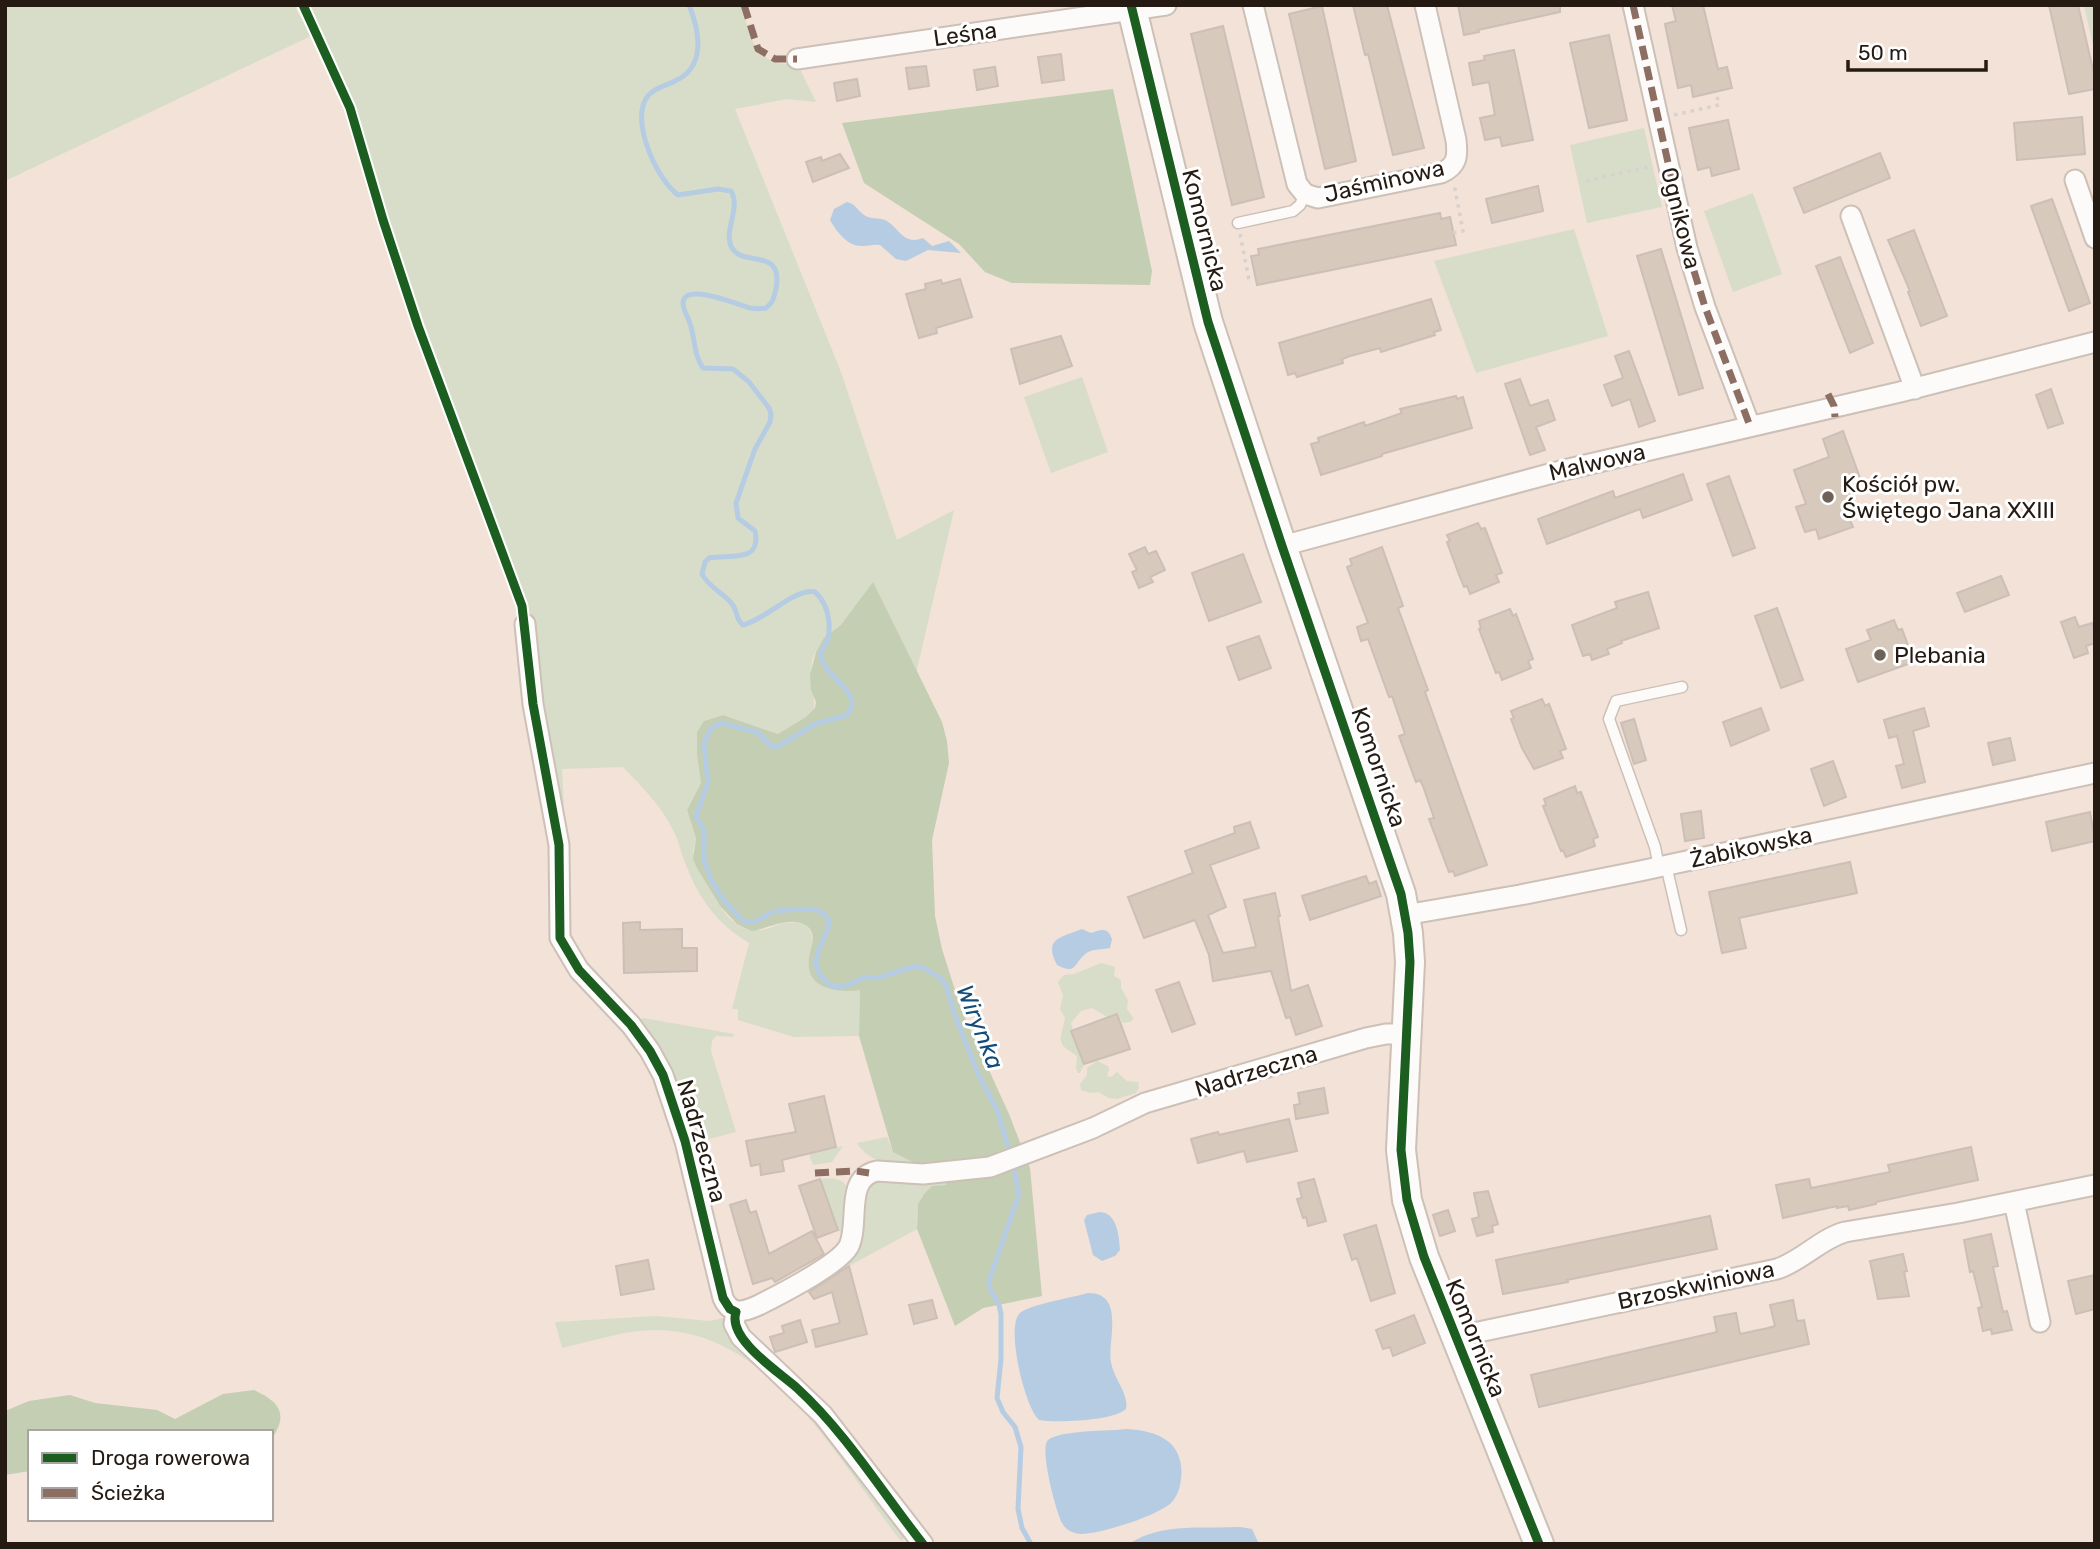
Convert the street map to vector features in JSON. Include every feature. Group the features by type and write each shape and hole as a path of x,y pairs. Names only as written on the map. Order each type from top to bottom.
{"street":[{"name":"Leśna","path":"797,59 1166,5"},
{"name":"Jaśminowa","path":"1253,5 1297,184 1311,197 1325,197 1441,173 1453,166 1458,152 1456,140 1425,5"},
{"name":"Ognikowa","path":"1633,5 1687,248 1705,307 1749,426"},
{"name":"Komornicka","path":"1132,8 1208,322 1392,865 1405,915 1409,962 1401,1143 1405,1187 1424,1258 1539,1544"},
{"path":"2075,180 2095,238"},
{"path":"1852,216 1915,389"},
{"name":"Malwowa","path":"1282,546 1563,470 1915,389 2095,342"},
{"name":"Nadrzeczna","path":"525,624 533,704 559,845 560,938 579,970 631,1025 663,1075 685,1141 723,1298 730,1309 736,1312 750,1309 772,1298 841,1257 854,1230 857,1188 869,1173 976,1170 1012,1160 1093,1128 1145,1103 1366,1038 1406,1034"},
{"name":"Żabikowska","path":"1405,915 1662,866 2095,773"},
{"name":"Brzoskwiniowa","path":"1455,1337 1777,1269 1794,1262 1835,1235 1845,1232 2095,1185"},
{"path":"2014,1202 2040,1322"},
{"name":"Nadrzeczna","path":"736,1312 734,1324 741,1337 823,1415 923,1544"}],"lane":[{"path":"1238,223 1293,211 1300,205 1305,194"},
{"path":"1681,930 1662,866 1609,719 1616,701 1682,687"}],"path":[{"path":"1668,116 1719,105 1716,92"},
{"path":"1586,181 1657,165"},
{"path":"1453,181 1463,230 1453,233"},
{"path":"1238,223 1249,280"}],"green space":[{"path":"5,5 294,5 311,36 5,181"},
{"path":"309,5 740,5 757,53 776,63 798,65 816,102 787,99 735,109 841,372 897,540 954,510 916,674 873,583 841,626 815,653 811,669 814,706 806,717 778,734 723,715 704,721 697,732 701,783 687,810 696,838 693,852 724,912 738,924 757,930 785,923 808,927 812,938 809,961 860,990 859,1036 794,1037 738,1020 738,1009 732,1009 749,943 727,928 710,910 691,877 677,839 663,812 623,767 562,769 566,847 546,743 532,624 526,600 433,348 388,218 353,104"},
{"path":"2084,5 2095,5 2095,55"},
{"path":"1113,89 1152,271 1150,285 1012,283 985,272 959,244 864,183 842,123"},
{"path":"1644,128 1662,207 1587,223 1570,145"},
{"path":"1753,193 1782,274 1733,292 1704,211"},
{"path":"1574,229 1608,336 1476,373 1434,261"},
{"path":"1082,377 1108,452 1051,473 1024,397"},
{"path":"873,582 942,722 949,763 932,840 935,916 942,949 961,1009 1009,1114 1030,1168 1042,1296 983,1308 955,1326 917,1229 918,1204 932,1186 946,1185 947,1165 913,1162 893,1152 859,1036 860,990 834,990 818,983 812,977 809,959 813,936 805,925 785,922 752,931 737,924 720,906 693,859 696,838 687,810 701,783 697,732 704,721 723,715 778,734 806,717 815,708 816,702 811,690 810,675 816,652 824,638 841,625"},
{"path":"1101,963 1115,967 1114,976 1121,980 1121,988 1128,1000 1127,1009 1134,1019 1122,1023 1118,1013 1107,1017 1092,1008 1081,1011 1071,1023 1071,1032 1084,1065 1078,1073 1077,1056 1065,1048 1061,1041 1065,1018 1060,1009 1063,995 1058,982 1064,975 1074,974"},
{"path":"643,1018 734,1034 733,1037 716,1036 712,1041 711,1051 736,1132 690,1144 637,1022"},
{"path":"1097,1061 1108,1066 1107,1076 1111,1077 1117,1072 1127,1081 1138,1082 1136,1093 1117,1099 1098,1092 1081,1090 1080,1084 1087,1075 1087,1068"},
{"path":"887,1137 893,1152 947,1165 910,1166 885,1163 874,1159 857,1143"},
{"path":"843,1146 832,1162 813,1165 809,1154"},
{"path":"820,1179 841,1181 848,1190 848,1226 837,1249 842,1233 838,1230"},
{"path":"946,1179 946,1185 930,1189 921,1199 917,1212 917,1229 849,1266 825,1275 862,1203 867,1180"},
{"path":"656,1316 709,1321 723,1318 728,1328 814,1416 901,1529 904,1539 901,1541 799,1406 768,1376 735,1352 698,1336 656,1330 621,1334 562,1348 555,1322"},
{"path":"254,1390 276,1404 280,1423 273,1437 273,1430 28,1430 28,1471 5,1475 5,1411 29,1401 70,1395 95,1403 157,1410 175,1419 223,1394"}],"water":[{"path":"847,202 867,217 890,223 906,238 923,238 932,246 949,241 961,253 928,250 906,261 896,259 880,245 852,244 839,234 830,220 834,209"},
{"path":"1082,929 1091,933 1106,931 1112,939 1110,948 1087,953 1071,969 1057,965 1052,949 1054,943"},
{"path":"1106,1213 1114,1221 1120,1250 1115,1256 1102,1261 1093,1255 1084,1220 1087,1215"},
{"path":"1088,1293 1100,1295 1111,1309 1111,1362 1125,1397 1126,1409 1098,1419 1039,1420 1028,1400 1019,1367 1016,1321 1020,1313 1032,1307"},
{"path":"1127,1429 1160,1436 1174,1448 1181,1467 1181,1482 1175,1498 1153,1514 1127,1524 1089,1533 1070,1531 1062,1523 1056,1507 1047,1467 1048,1440 1063,1434"},
{"path":"1168,1529 1252,1529 1259,1544 1129,1544 1141,1537"}],"building":[{"path":"1353,5 1387,5 1424,148 1393,155"},
{"path":"1458,5 1560,5 1560,12 1464,35"},
{"path":"1672,5 1703,5 1718,69 1727,67 1732,88 1693,97 1691,85 1678,88 1665,24 1676,21"},
{"path":"2049,5 2078,5 2095,78 2095,89 2069,94"},
{"path":"1322,6 1356,161 1325,169 1289,14"},
{"path":"1223,26 1264,197 1232,205 1191,34"},
{"path":"1609,35 1627,120 1589,128 1570,43"},
{"path":"1514,50 1533,140 1502,146 1500,137 1485,140 1480,118 1495,115 1489,82 1473,85 1469,63 1485,60 1484,56"},
{"path":"1061,54 1064,80 1042,83 1038,57"},
{"path":"926,66 929,86 909,89 906,68"},
{"path":"995,67 998,86 977,90 974,70"},
{"path":"857,79 860,96 837,101 834,83"},
{"path":"2082,117 2085,154 2017,160 2014,123"},
{"path":"1728,120 1739,169 1712,176 1710,167 1698,170 1689,128"},
{"path":"1880,153 1890,178 1804,213 1794,188"},
{"path":"840,154 849,168 813,182 806,162 821,157 822,161"},
{"path":"1538,186 1543,211 1492,223 1486,199"},
{"path":"2052,199 2090,303 2069,311 2031,206"},
{"path":"1440,213 1441,219 1450,217 1456,245 1257,285 1251,256 1259,255 1258,249"},
{"path":"1914,230 1947,316 1921,326 1908,292 1910,291 1888,240"},
{"path":"1661,249 1703,388 1679,395 1637,256"},
{"path":"1840,257 1873,343 1850,353 1816,266"},
{"path":"960,279 972,317 936,328 937,333 919,338 906,294 926,289 925,284 941,280 942,284"},
{"path":"1431,299 1441,330 1434,332 1435,335 1381,352 1380,348 1350,356 1342,359 1343,363 1297,377 1295,373 1288,375 1279,343"},
{"path":"1061,336 1072,366 1020,384 1011,349"},
{"path":"1629,351 1655,421 1639,427 1630,399 1612,406 1604,385 1623,378 1615,356"},
{"path":"1520,379 1530,406 1548,400 1555,420 1536,427 1545,450 1530,455 1505,384"},
{"path":"2051,389 2063,423 2048,428 2036,395"},
{"path":"1456,396 1457,399 1463,397 1472,428 1321,475 1311,444 1319,442 1318,438 1364,422 1365,426 1402,413 1400,409"},
{"name":"Kościół pw. Świętego Jana XXIII","path":"1843,431 1860,478 1848,483 1859,514 1849,518 1853,527 1819,539 1816,529 1805,532 1796,507 1806,504 1794,470 1829,457 1823,439"},
{"path":"1683,474 1692,500 1643,518 1640,509 1547,544 1538,519 1613,491 1615,498"},
{"path":"1729,476 1755,548 1733,556 1707,484"},
{"path":"1478,523 1481,529 1485,528 1502,573 1496,575 1499,582 1470,594 1458,572 1447,535"},
{"path":"1145,547 1148,554 1156,551 1165,570 1150,577 1153,582 1139,588 1132,572 1137,570 1129,554"},
{"path":"1382,547 1403,606 1398,608 1428,690 1425,692 1487,865 1455,876 1453,871 1449,872 1429,819 1434,818 1423,786 1420,780 1416,782 1399,736 1405,734 1392,696 1389,697 1368,639 1361,641 1357,627 1368,623 1347,567 1352,565 1350,559"},
{"path":"1243,554 1261,602 1209,621 1192,573"},
{"path":"2001,576 2009,595 1965,612 1957,593"},
{"path":"1648,592 1659,628 1621,641 1622,643 1607,649 1609,654 1592,660 1590,654 1583,656 1572,625 1617,608 1615,602"},
{"path":"1777,608 1803,680 1781,688 1755,616"},
{"path":"1510,609 1513,616 1516,614 1533,659 1528,661 1531,668 1502,680 1490,658 1479,629 1479,621"},
{"path":"2075,617 2079,627 2092,623 2095,643 2086,646 2088,653 2074,658 2061,622"},
{"name":"Plebania","path":"1894,620 1898,630 1902,629 1914,662 1858,682 1846,649 1871,640 1867,630"},
{"path":"1259,636 1271,668 1239,680 1227,647"},
{"path":"1542,699 1545,706 1549,704 1566,749 1560,751 1563,758 1534,769 1522,748 1511,719 1514,718 1511,711"},
{"path":"1761,708 1769,730 1731,746 1723,722"},
{"path":"1924,708 1929,726 1913,731 1925,782 1902,788 1896,766 1904,764 1897,736 1889,738 1884,720"},
{"path":"1634,719 1646,760 1634,764 1621,723"},
{"path":"2010,738 2015,760 1993,765 1988,743"},
{"path":"1833,761 1846,797 1824,806 1811,769"},
{"path":"1575,786 1577,793 1581,792 1598,837 1593,839 1595,846 1566,857 1543,806 1546,805 1544,799"},
{"path":"1701,811 1704,838 1685,841 1681,814"},
{"path":"2090,812 2095,841 2052,851 2046,822"},
{"path":"1250,822 1259,848 1210,865 1226,907 1208,915 1223,953 1256,947 1244,900 1275,893 1291,991 1308,985 1322,1026 1296,1035 1290,1017 1286,1018 1271,971 1213,981 1209,955 1195,920 1144,938 1128,897 1193,873 1185,851 1235,833 1234,827"},
{"path":"1850,862 1857,893 1739,918 1746,948 1722,953 1709,892"},
{"path":"1366,876 1369,884 1376,881 1381,896 1310,920 1302,896"},
{"path":"640,922 640,930 682,929 682,948 697,948 697,971 624,973 623,923"},
{"path":"1179,982 1195,1024 1172,1032 1156,990"},
{"path":"1117,1014 1130,1049 1084,1064 1071,1031"},
{"path":"1324,1088 1328,1113 1296,1119 1294,1105 1300,1104 1298,1093"},
{"path":"824,1096 836,1147 782,1160 784,1171 761,1175 760,1164 751,1166 746,1141 796,1132 789,1104"},
{"path":"1289,1119 1297,1151 1247,1162 1244,1151 1198,1163 1191,1139"},
{"path":"1971,1147 1978,1180 1849,1210 1848,1206 1837,1206 1783,1218 1776,1185 1809,1179 1811,1188 1890,1172 1888,1165"},
{"path":"820,1179 838,1230 817,1238 799,1186"},
{"path":"1314,1179 1326,1221 1308,1226 1297,1199 1302,1198 1298,1183"},
{"path":"1488,1191 1498,1224 1492,1226 1493,1232 1477,1236 1472,1219 1479,1217 1474,1193"},
{"path":"746,1200 750,1213 756,1211 769,1254 812,1231 824,1254 775,1282 772,1278 753,1284 730,1205"},
{"path":"1448,1210 1455,1231 1440,1236 1433,1215"},
{"path":"1710,1216 1717,1249 1503,1294 1496,1260"},
{"path":"1376,1225 1395,1293 1371,1301 1357,1258 1352,1260 1344,1235"},
{"path":"1991,1234 1998,1266 1993,1267 2003,1312 2007,1311 2012,1330 1992,1334 1991,1329 1983,1331 1978,1308 1982,1307 1973,1271 1970,1272 1964,1240"},
{"path":"1903,1254 1909,1296 1878,1299 1870,1261"},
{"path":"648,1260 654,1289 621,1295 616,1266"},
{"path":"849,1266 867,1334 816,1347 812,1330 840,1323 832,1292 814,1299 809,1292"},
{"path":"2095,1275 2095,1309 2076,1314 2068,1281"},
{"path":"932,1300 937,1318 914,1324 909,1305"},
{"path":"1793,1300 1797,1321 1804,1320 1809,1344 1539,1407 1531,1375 1717,1332 1714,1317 1736,1313 1740,1334 1775,1326 1770,1305"},
{"path":"1414,1315 1425,1343 1393,1356 1390,1347 1383,1349 1376,1330"},
{"path":"800,1320 807,1342 775,1352 770,1337 784,1333 782,1326"}],"waterway":[{"name":"Wirynka","path":"689,5 698,37 696,58 685,75 656,89 647,97 642,120 648,149 662,177 678,195 718,189 731,191 734,198 729,233 731,246 736,253 768,262 777,275 774,297 766,308 750,308 694,294 686,296 683,303 697,356 703,368 733,369 749,382 771,414 736,503 738,518 755,531 754,549 742,555 709,558 702,574 708,583 732,604 743,625 799,594 815,592 825,605 829,621 828,638 821,652 822,661 847,690 852,706 847,715 815,724 777,747 771,746 757,732 721,723 710,729 704,744 708,782 696,816 704,830 704,860 721,897 743,921 755,921 773,912 795,909 817,910 826,916 829,923 819,949 817,968 823,978 835,987 845,986 866,977 878,978 915,966 940,978 946,985 978,1074 998,1112 1010,1154"},
{"name":"Wirynka","path":"1013,1163 1019,1194 989,1281 1001,1314 1001,1359 997,1398 1003,1412 1015,1427 1021,1447 1018,1509 1022,1528 1031,1544"}],"marked path":[{"path":"744,5 758,49 775,59 797,59"},
{"path":"1633,5 1687,248 1705,307 1750,426"},
{"path":"1828,394 1834,406 1835,417"},
{"path":"815,1173 869,1173"}],"cycle path":[{"path":"303,5 350,108 418,326 522,606 533,704 559,845 560,938 579,970 631,1025 663,1075 685,1141 723,1298 730,1309 736,1312 735,1322 739,1333 756,1354 797,1388 832,1424 923,1544"},
{"path":"1131,5 1208,322 1401,894 1410,962 1401,1150 1407,1200 1424,1257 1539,1544"}],"place":[{"name":"Kościół pw. Świętego Jana XXIII","path":"1828,497"},
{"name":"Plebania","path":"1880,655"}]}
